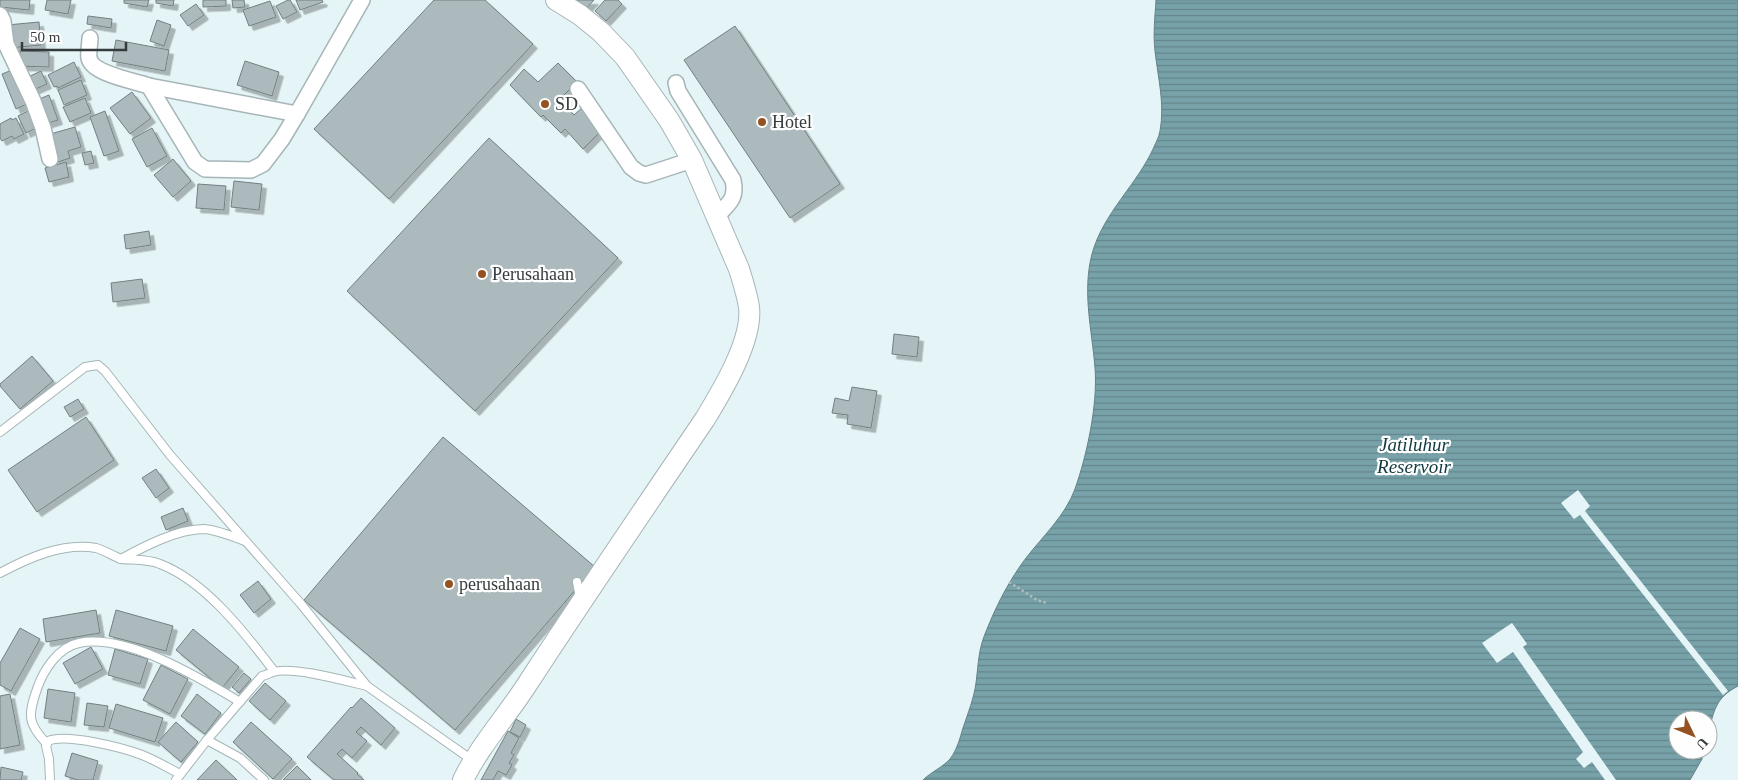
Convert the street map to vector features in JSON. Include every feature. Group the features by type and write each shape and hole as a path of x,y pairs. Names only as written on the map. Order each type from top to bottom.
{"street":[{"path":"149,86 195,162 205,169 251,170 257,168 270,156 297,114 362,0"},
{"path":"463,780 473,760 525,688 581,602 706,419 722,393 743,344 748,327 749,308 739,269 692,160 669,120 625,57 601,32 580,15 556,0"},
{"path":"0,15 3,21 6,44 43,128 50,159"},
{"path":"90,38 89,57 94,66 110,74 149,86 297,114"},
{"path":"676,83 678,91 733,180 734,195 717,216"},
{"path":"578,89 631,167 638,173 646,175 692,160"}],"lane":[{"path":"0,432 85,367 98,365 105,371 170,455 301,604 367,686 473,760"},
{"path":"121,559 146,545 178,534 204,530 226,534 247,542"},
{"path":"0,573 49,552 70,547 97,548 121,559 158,563 182,574 203,590 254,645 274,671"},
{"path":"577,582 581,602"},
{"path":"47,744 31,722 30,708 39,683 53,660 64,650 78,643 97,642 137,650 175,664 240,702"},
{"path":"50,780 46,746 48,741 54,738 82,739 142,755 178,777 262,676 274,671 328,676 367,686"},
{"path":"207,740 240,758 264,780"}],"path":[{"path":"1010,582 1037,600 1047,603"}],"water":[{"name":"Jatiluhur Reservoir","path":"1156,0 1738,0 1738,686 1724,695 1715,710 1668,710 1668,760 1701,760 1690,780 923,780 947,762 955,752 974,694 982,643 995,610 1020,566 1066,508 1079,476 1091,429 1095,397 1095,368 1088,297 1089,268 1097,239 1104,225 1147,161 1160,131 1161,101 1154,26"}],"pier":[{"path":"1578,490 1590,506 1585,511 1728,691 1723,695 1580,515 1574,519 1561,503"},
{"path":"1512,623 1527,644 1523,647 1616,780 1605,780 1592,762 1584,768 1576,759 1583,752 1513,652 1497,663 1482,643"}],"building":[{"path":"0,0 30,0 29,10 0,7"},
{"path":"47,0 71,0 68,14 45,10"},
{"path":"124,0 149,0 147,7 124,3"},
{"path":"156,0 174,0 173,6 156,3"},
{"path":"203,0 226,0 226,6 203,7"},
{"path":"232,0 244,0 245,7 233,8"},
{"path":"290,0 297,12 283,19 276,6"},
{"path":"296,0 322,0 323,2 300,10"},
{"path":"434,0 485,0 533,44 389,199 314,129"},
{"path":"575,0 594,0 585,10"},
{"path":"605,0 618,0 622,4 606,21 595,11"},
{"path":"270,1 276,17 249,26 243,10"},
{"path":"196,4 204,15 188,26 180,15"},
{"path":"88,16 112,19 111,28 87,24"},
{"path":"157,20 171,25 164,46 150,41"},
{"path":"39,22 41,45 9,48 7,25"},
{"name":"Hotel","path":"735,26 840,184 790,218 684,60"},
{"path":"116,40 169,50 165,71 112,61"},
{"path":"20,51 49,52 49,67 19,66"},
{"path":"245,61 279,72 272,96 237,85"},
{"path":"74,62 81,77 58,88 57,86 54,87 48,75"},
{"name":"SD","path":"558,63 577,82 559,100 574,115 582,108 601,131 583,149 565,129 561,133 543,115 541,117 510,85 524,69 538,82"},
{"path":"17,68 31,102 16,109 2,74"},
{"path":"41,71 47,84 31,91 26,78"},
{"path":"81,80 87,95 64,105 58,90"},
{"path":"132,92 151,118 130,134 110,108"},
{"path":"49,95 58,120 45,124 37,100"},
{"path":"85,98 91,113 70,122 63,107"},
{"path":"30,110 38,127 26,133 18,116"},
{"path":"105,111 119,151 104,156 90,117"},
{"path":"11,118 12,120 16,118 24,134 14,139 12,136 2,141 0,138 0,124"},
{"path":"75,127 81,147 68,151 70,158 55,163 47,135"},
{"path":"152,128 167,156 147,167 132,139"},
{"name":"Perusahaan","path":"489,138 618,258 475,411 347,291"},
{"path":"91,151 94,163 85,165 82,153"},
{"path":"173,159 191,181 173,197 154,175"},
{"path":"66,162 69,177 49,182 45,168"},
{"path":"234,181 262,184 259,210 231,207"},
{"path":"198,184 226,186 224,210 196,208"},
{"path":"149,231 151,245 126,249 124,235"},
{"path":"142,279 145,298 113,302 111,283"},
{"path":"894,334 919,337 917,357 892,354"},
{"path":"32,356 53,381 20,409 0,384"},
{"path":"852,387 877,391 871,428 847,424 848,415 832,413 835,398 849,401"},
{"path":"78,399 84,409 70,417 64,407"},
{"path":"86,417 114,460 37,512 8,470"},
{"name":"perusahaan","path":"443,437 595,567 455,730 304,600"},
{"path":"156,469 169,488 156,498 142,478"},
{"path":"183,508 188,521 166,530 161,517"},
{"path":"258,581 271,599 254,613 240,595"},
{"path":"96,610 100,633 46,642 43,619"},
{"path":"116,610 173,626 166,651 109,636"},
{"path":"20,628 40,639 11,691 0,685 0,663"},
{"path":"193,629 239,667 222,688 176,650"},
{"path":"91,647 103,669 75,684 63,663"},
{"path":"115,649 148,659 140,684 108,675"},
{"path":"161,665 188,679 170,714 143,700"},
{"path":"244,673 251,679 239,693 232,687"},
{"path":"265,683 286,701 270,720 249,701"},
{"path":"48,689 75,693 71,722 44,718"},
{"path":"10,694 20,745 0,749 0,696"},
{"path":"197,694 221,713 205,734 181,716"},
{"path":"361,698 395,728 381,745 361,727 356,732 367,741 352,758 342,749 337,754 364,780 334,780 307,757"},
{"path":"87,703 108,706 104,727 84,725"},
{"path":"116,704 163,718 155,742 109,728"},
{"path":"516,719 526,725 520,737 510,732"},
{"path":"176,722 198,742 181,762 158,742"},
{"path":"251,722 292,759 273,779 233,742"},
{"path":"508,731 519,738 511,753 514,755 509,763 512,765 506,775 498,771 493,780 481,780"},
{"path":"72,753 98,761 93,780 78,780 65,776"},
{"path":"216,760 237,780 197,780"},
{"path":"297,766 311,780 283,780"},
{"path":"1,767 23,772 21,780 0,780"}],"place":[{"name":"SD","path":"545,104"},
{"name":"Hotel","path":"762,122"},
{"name":"Perusahaan","path":"482,274"},
{"name":"perusahaan","path":"449,584"}]}
